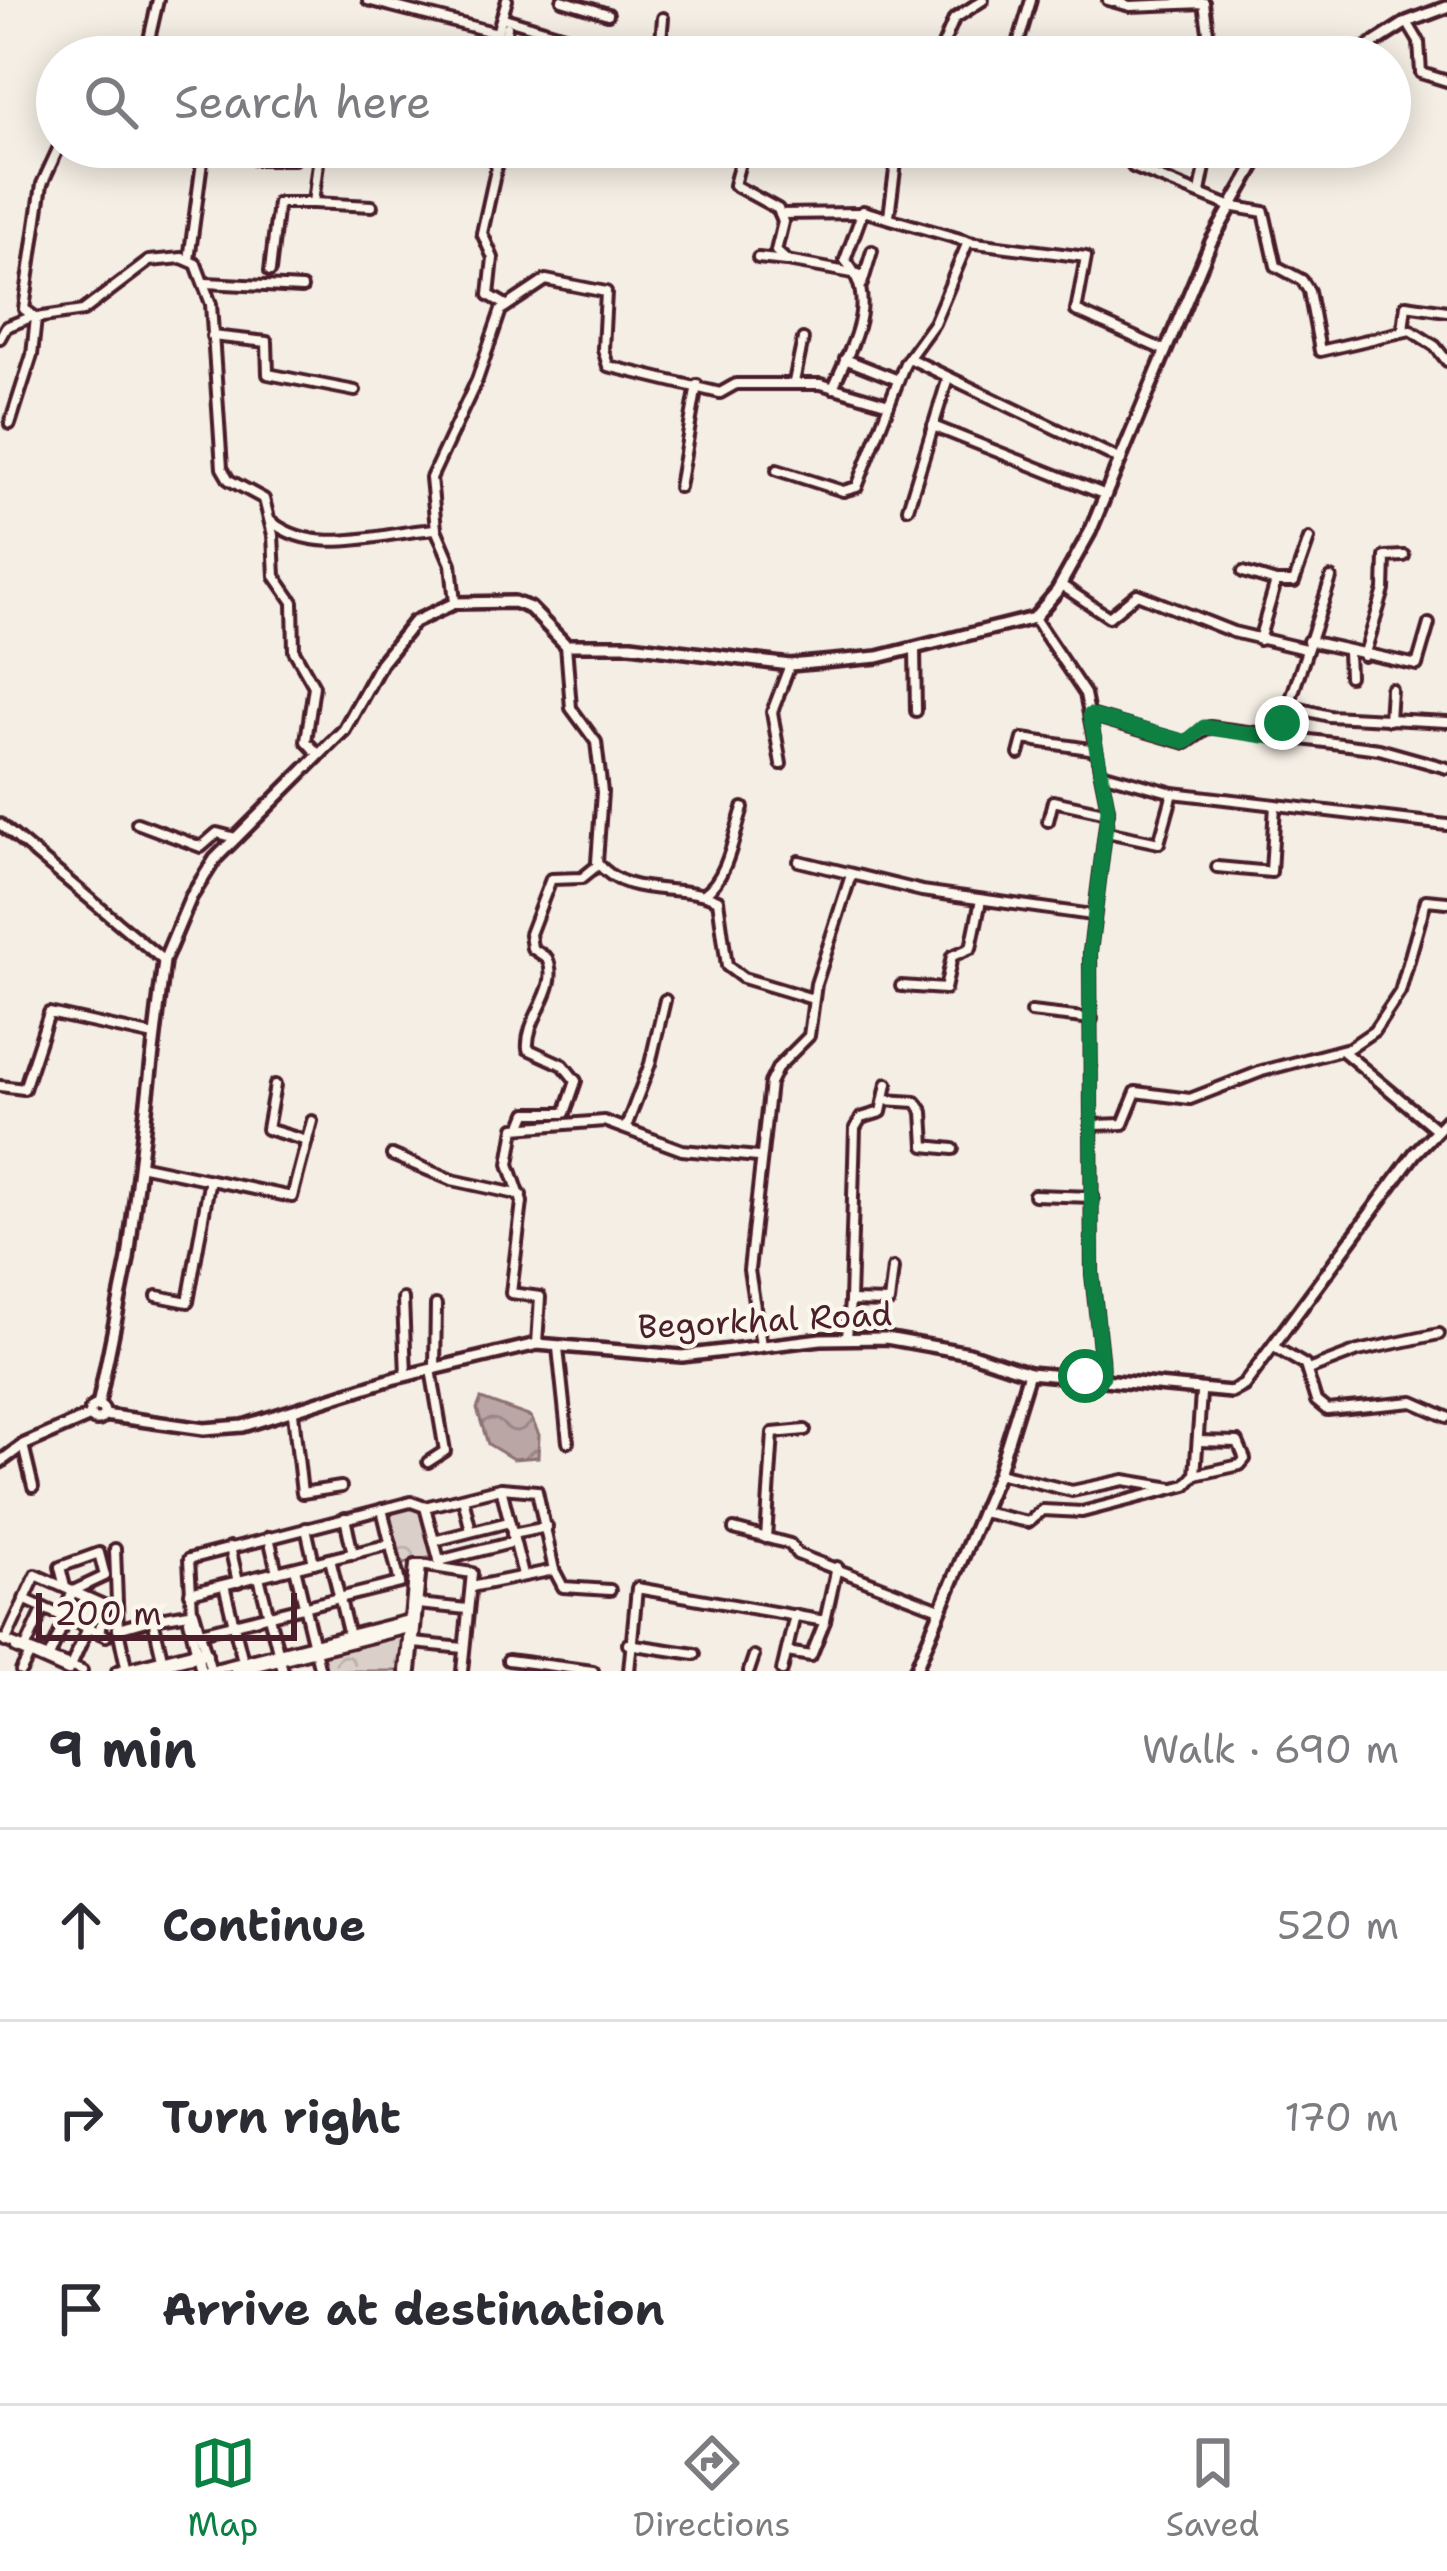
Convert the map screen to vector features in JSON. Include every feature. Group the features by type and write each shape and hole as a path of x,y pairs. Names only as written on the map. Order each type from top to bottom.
{"street":[{"path":"150,36 158,0"},
{"path":"368,0 489,33 497,33 506,19"},
{"path":"503,36 507,0"},
{"path":"562,0 608,14"},
{"path":"947,36 954,19 983,0"},
{"path":"1020,36 1031,0"},
{"path":"1108,0 1130,6 1160,0 1204,2 1209,36"},
{"path":"1386,36 1447,7"},
{"path":"661,36 663,18"},
{"path":"506,19 561,36"},
{"path":"1408,22 1419,42 1421,73 1447,81"},
{"path":"10,424 32,355 33,318 22,295 36,250 42,184 49,168"},
{"path":"202,168 189,260 206,283 222,468 229,480 264,499 271,521 275,576 293,602 294,651 314,686 305,736 319,755"},
{"path":"313,203 317,168"},
{"path":"496,168 482,232 493,258 489,295 506,304"},
{"path":"738,168 734,185 763,198 780,214 890,216 968,242 1086,257 1076,311 1166,351"},
{"path":"890,216 896,168"},
{"path":"1136,168 1229,206 1258,209 1268,217 1276,266 1298,277 1309,292 1320,351 1403,330 1436,346 1447,361"},
{"path":"1200,192 1205,168"},
{"path":"566,645 631,645 790,665 915,649 1034,618 1061,585 1107,495 1229,206 1252,168"},
{"path":"270,272 278,203 372,206"},
{"path":"861,213 845,260 861,279"},
{"path":"780,214 776,251 787,261"},
{"path":"777,470 853,491 898,380 934,323 968,242"},
{"path":"833,388 864,301 861,279 872,250"},
{"path":"758,258 861,279"},
{"path":"0,338 6,327 33,318 83,311 149,261 189,260"},
{"path":"455,603 451,564 436,529 431,478 506,304 549,279 608,295 605,363 724,394 736,384 763,388 794,382 889,404"},
{"path":"206,283 302,288"},
{"path":"1403,330 1406,305 1447,311"},
{"path":"212,336 267,342 268,374 355,391"},
{"path":"794,382 802,339"},
{"path":"909,358 1122,460"},
{"path":"845,359 898,380"},
{"path":"908,508 948,378"},
{"path":"679,487 697,385"},
{"path":"933,426 1107,495"},
{"path":"271,521 289,536 330,541 436,529"},
{"path":"1243,572 1294,581 1309,539"},
{"path":"1364,656 1384,590 1384,556 1404,556"},
{"path":"1278,738 1306,645 1321,620 1331,578"},
{"path":"1259,640 1276,581"},
{"path":"1061,585 1105,616 1137,594 1259,640 1417,665 1429,624"},
{"path":"101,1410 128,1259 164,962 191,897 236,838 351,720 400,636 432,610 491,599 523,604 566,645 573,715 596,742 602,792 598,865 605,873 649,889 718,900 727,965 743,978 813,999"},
{"path":"1034,618 1081,685 1108,813 1092,915 1091,1019 1092,1274 1103,1376"},
{"path":"915,649 916,711"},
{"path":"1348,652 1348,676"},
{"path":"781,764 772,712 790,665"},
{"path":"1389,720 1391,689"},
{"path":"1289,706 1389,720 1447,722"},
{"path":"1090,715 1186,742 1204,727 1379,749 1447,768"},
{"path":"1019,754 1023,739 1096,750"},
{"path":"1101,773 1173,793 1447,825"},
{"path":"1107,832 1159,843 1173,793"},
{"path":"1048,821 1053,801 1108,813"},
{"path":"1216,867 1271,872 1276,805"},
{"path":"703,895 720,873 742,808"},
{"path":"136,823 201,847 220,832 236,838"},
{"path":"0,824 164,962"},
{"path":"799,861 981,900 1092,915"},
{"path":"538,1344 540,1297 511,1293 521,1195 508,1157 513,1131 527,1113 565,1113 576,1081 563,1065 528,1049 528,1028 552,981 547,958 532,949 530,934 551,879 582,878 598,865"},
{"path":"760,1345 749,1291 758,1157 773,1073 807,1041 813,999 851,875"},
{"path":"901,986 945,989 952,956 973,943 981,900"},
{"path":"1095,1125 1123,1124 1136,1092 1190,1099 1262,1071 1343,1051 1374,1031 1400,992 1426,900 1447,902"},
{"path":"626,1127 650,1064 665,1000"},
{"path":"1030,1012 1091,1019"},
{"path":"0,1086 25,1089 50,1013 154,1036"},
{"path":"1343,1051 1436,1129"},
{"path":"847,1337 855,1128 861,1118 881,1112 887,1084"},
{"path":"275,1085 267,1129 307,1141"},
{"path":"884,1100 916,1102 922,1112 925,1146 952,1149"},
{"path":"1195,1475 1201,1394 1239,1390 1447,1120"},
{"path":"139,1166 209,1184 292,1197 312,1121"},
{"path":"523,1123 604,1121 682,1150 758,1157"},
{"path":"392,1155 452,1180 521,1195"},
{"path":"157,1297 188,1302 209,1184"},
{"path":"1034,1195 1094,1198"},
{"path":"850,1300 889,1302 893,1268"},
{"path":"403,1299 406,1375"},
{"path":"428,1462 445,1450 433,1368 436,1305"},
{"path":"1308,1370 1358,1352 1439,1334"},
{"name":"Begorkhal Road","path":"0,1462 22,1445 90,1416 97,1420 101,1410 204,1430 293,1413 406,1375 538,1344 701,1356 847,1337 925,1343 1029,1373 1103,1376 1201,1394"},
{"path":"1274,1347 1308,1370 1316,1401 1327,1410 1413,1402 1447,1417"},
{"path":"558,1348 568,1442"},
{"path":"915,1671 998,1473 1029,1373"},
{"path":"293,1413 302,1493 341,1487"},
{"path":"766,1538 773,1433 805,1430"},
{"path":"981,1511 1028,1522 1040,1511 1082,1512 1176,1489 1195,1475 1240,1465 1245,1459 1238,1442 1198,1441"},
{"path":"22,1445 33,1487"},
{"path":"998,1473 1072,1491 1124,1480 1176,1489"},
{"path":"501,1488 523,1575"},
{"path":"413,1623 242,1668 207,1671 191,1612 186,1561 411,1502 425,1507 501,1488 537,1491 554,1570 563,1586 610,1589"},
{"path":"463,1498 471,1531"},
{"path":"425,1507 440,1564"},
{"path":"201,1632 400,1582 382,1509"},
{"path":"345,1518 353,1554"},
{"path":"434,1540 509,1522"},
{"path":"440,1564 547,1526"},
{"path":"306,1528 314,1563"},
{"path":"734,1529 940,1609"},
{"path":"269,1537 278,1572"},
{"path":"190,1593 391,1544"},
{"path":"230,1547 238,1582"},
{"path":"115,1549 118,1629 127,1670 163,1665 201,1652"},
{"path":"49,1657 69,1589 60,1568 98,1552 105,1576 69,1589"},
{"path":"330,1559 349,1636"},
{"path":"397,1570 440,1564 470,1570 462,1671"},
{"path":"408,1671 418,1604 418,1565"},
{"path":"408,1671 418,1565"},
{"path":"787,1652 812,1656 837,1567"},
{"path":"295,1568 320,1671"},
{"path":"471,1587 554,1570"},
{"path":"24,1599 103,1634 108,1608 35,1575 24,1599 5,1641 68,1670 82,1671"},
{"path":"259,1577 283,1671"},
{"path":"224,1586 242,1668"},
{"path":"629,1671 637,1588 825,1622"},
{"path":"418,1604 467,1609"},
{"path":"21,1671 44,1608"},
{"path":"118,1629 191,1612"},
{"path":"191,1612 201,1632 201,1652"},
{"path":"782,1671 795,1615"},
{"path":"153,1619 163,1665"},
{"path":"315,1648 413,1623"},
{"path":"68,1670 88,1628"},
{"path":"414,1643 464,1648"},
{"path":"628,1644 695,1654"},
{"path":"28,1651 68,1670"},
{"path":"749,1671 754,1657"},
{"path":"508,1660 593,1671"}],"green space":[{"path":"419,1504 432,1557 399,1565 386,1513"},
{"path":"406,1631 402,1671 323,1671 319,1653"}],"water":[{"path":"481,1399 531,1417 539,1435 538,1457 513,1459 488,1444 477,1409"}],"route":[{"path":"1085,1376 1103,1376 1104,1360 1092,1274 1095,1125 1090,952 1108,809 1090,715 1186,742 1195,740 1204,727 1278,738 1282,723"}]}
